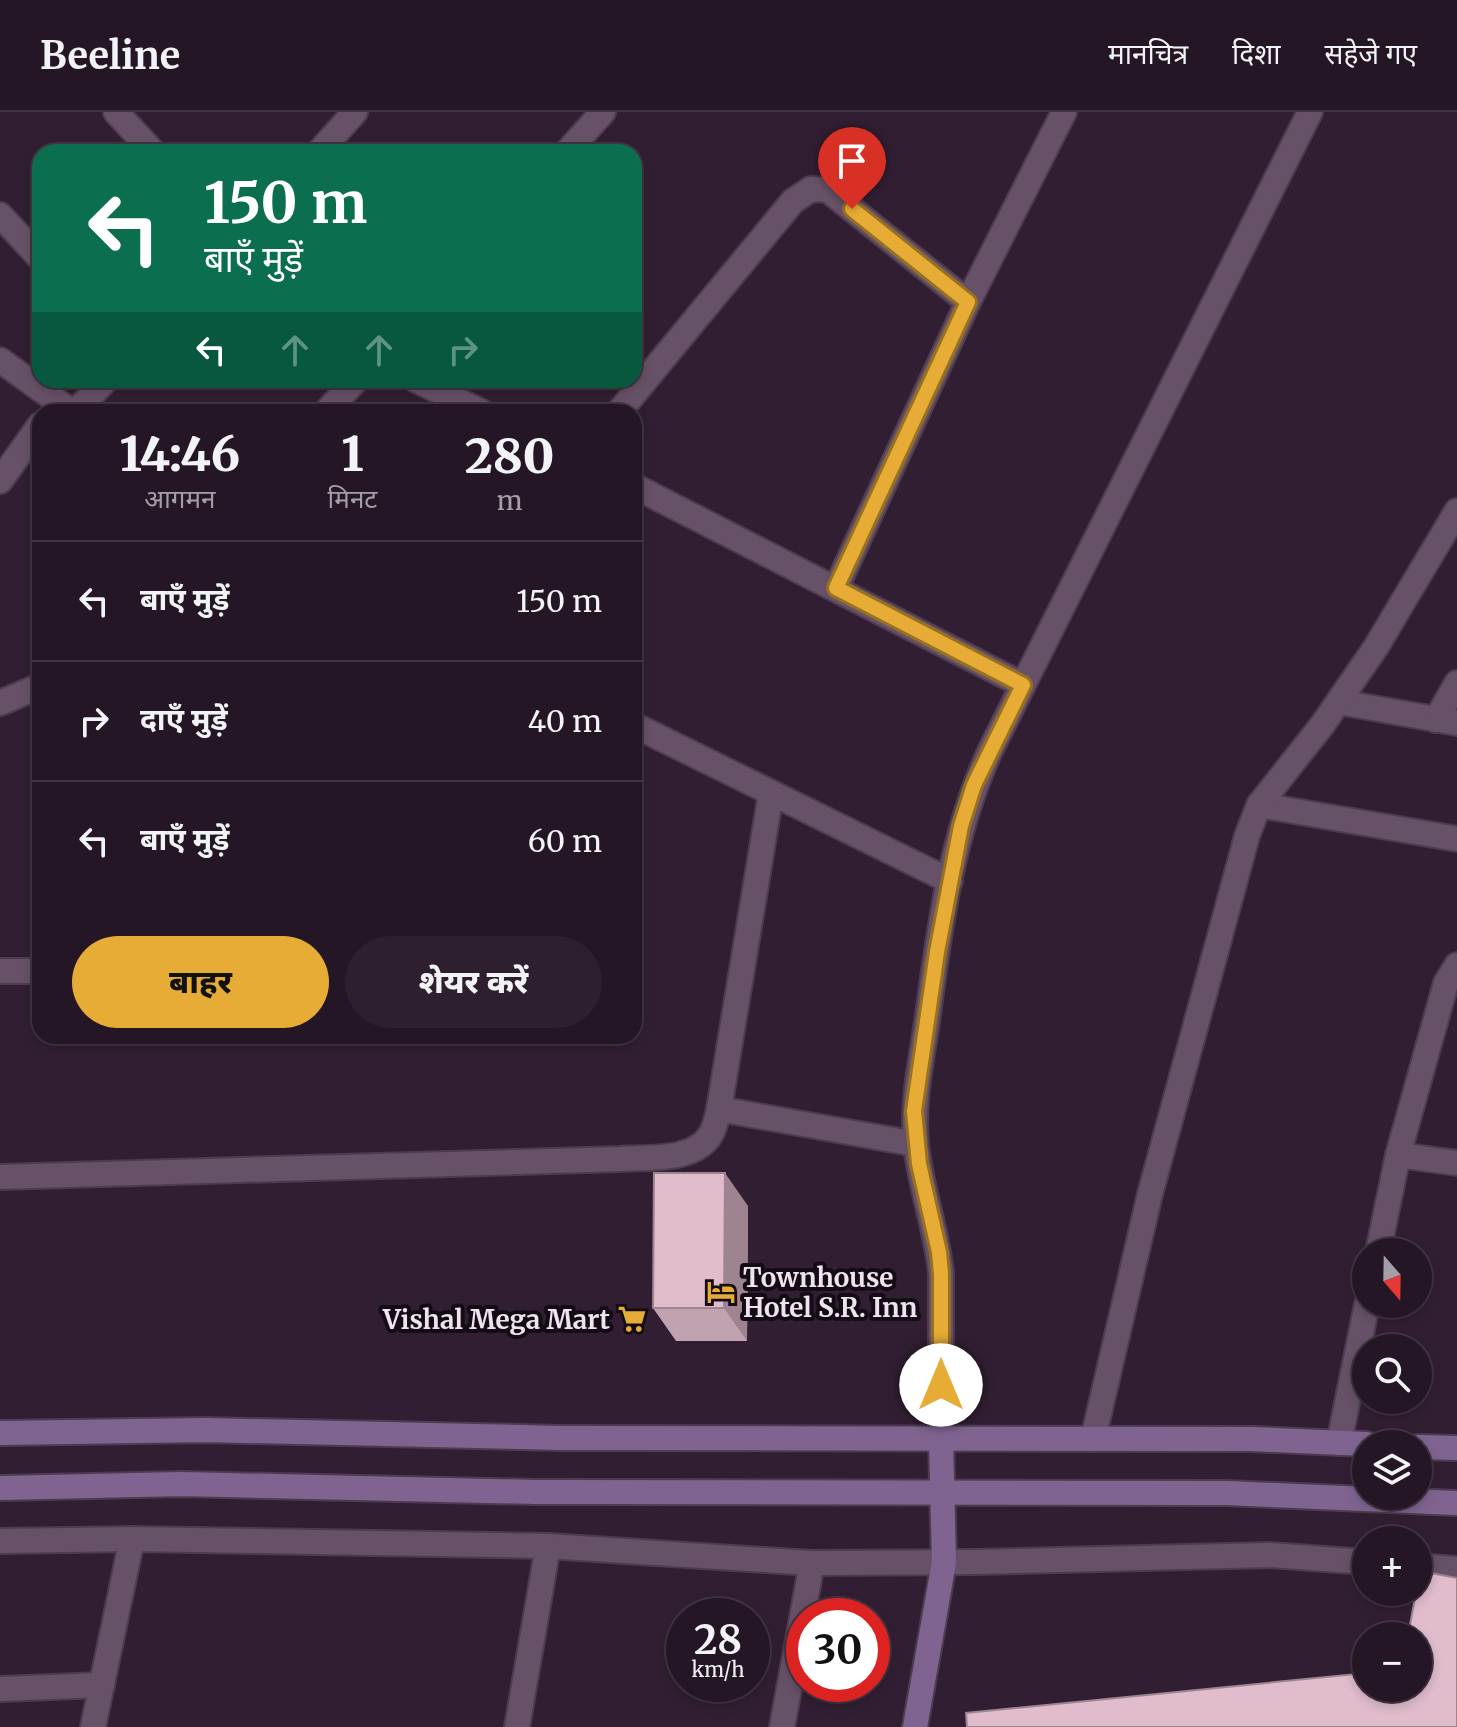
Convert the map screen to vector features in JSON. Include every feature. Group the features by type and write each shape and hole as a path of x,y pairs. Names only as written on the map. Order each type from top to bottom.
{"street":[{"path":"116,112 146,144"},
{"path":"574,144 603,112"},
{"path":"836,588 968,302 1064,112"},
{"path":"915,1727 944,1562 944,1492 941,1274 916,1144 914,1111 937,952 961,826 974,785 1310,112"},
{"path":"325,144 344,116"},
{"path":"642,384 793,201 811,189 828,190 968,302"},
{"path":"0,215 32,249"},
{"path":"0,360 32,385"},
{"path":"36,388 57,404"},
{"path":"70,404 94,388"},
{"path":"334,404 348,388"},
{"path":"432,388 466,404"},
{"path":"626,404 639,388"},
{"path":"0,481 32,436"},
{"path":"642,490 1023,685"},
{"path":"1093,1439 1150,1194 1247,836 1259,805 1339,702 1376,647 1457,511"},
{"path":"1339,702 1447,721 1457,683"},
{"path":"0,703 32,689"},
{"path":"642,729 950,881"},
{"path":"0,1177 676,1155 695,1148 710,1136 719,1109 771,793"},
{"path":"1259,805 1457,839"},
{"path":"1381,1238 1398,1155 1446,983 1457,965"},
{"path":"0,971 32,971"},
{"path":"719,1109 916,1144"},
{"path":"1398,1155 1457,1163"},
{"path":"1339,1443 1364,1318"},
{"path":"0,1433 206,1430 560,1438 1252,1439 1352,1443"},
{"path":"1432,1447 1457,1448"},
{"path":"0,1488 182,1484 536,1492 1227,1493 1457,1503"},
{"path":"0,1541 132,1539 548,1546 812,1563 1270,1555 1352,1561"},
{"path":"93,1727 132,1539"},
{"path":"517,1727 548,1546"},
{"path":"782,1727 812,1563"},
{"path":"1432,1567 1457,1569"},
{"path":"0,1689 102,1685"}],"building":[{"path":"654,1173 725,1173 724,1308 653,1308"},
{"path":"1432,1573 1457,1578 1457,1727 967,1727 966,1713 1352,1674 1352,1702 1432,1702 1432,1622 1411,1622 1413,1606 1432,1606"}],"place":[{"name":"Townhouse Hotel S.R. Inn","path":"721,1292"},
{"name":"Vishal Mega Mart","path":"632,1319"}],"route":[{"path":"852,209 968,302 836,588 1023,685 974,785 961,826 937,952 914,1111 919,1164 939,1252 941,1385"}]}
